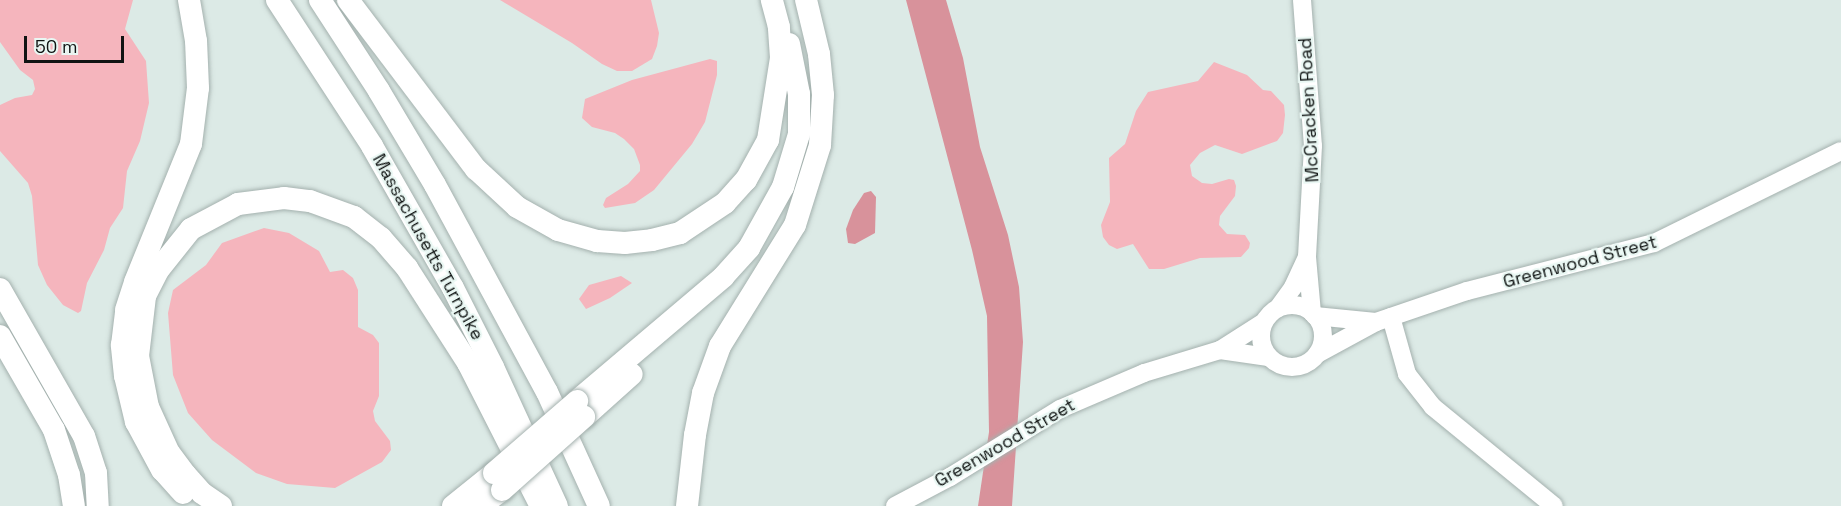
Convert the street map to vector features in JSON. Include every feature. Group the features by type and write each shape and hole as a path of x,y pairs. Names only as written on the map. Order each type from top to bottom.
{"highway":[{"path":"189,0 196,41 198,80 191,144 135,282 126,310 122,345 125,376 136,423 147,447 162,470 196,506"},
{"name":"Massachusetts Turnpike","path":"277,0 372,146 453,288 493,367 557,506"},
{"name":"Massachusetts Turnpike","path":"320,0 380,91 435,185 547,392 599,506"},
{"path":"348,0 476,169 517,207 558,230 597,241 625,243 652,240 680,233 725,203 746,180 768,140 781,58 779,27 772,0"},
{"path":"453,506 498,481 723,277 749,248 783,187 799,134 799,94 791,52 772,0"},
{"path":"687,506 695,435 703,393 720,346 795,225 820,145 823,95 819,54 806,0"},
{"path":"580,409 735,284 768,244 804,193"},
{"path":"221,506 202,493 169,453 148,407 138,356 145,296 159,269 191,229 238,204 284,198 310,201 354,217 381,238 407,268 468,363 541,506"},
{"path":"0,289 84,436 96,473 98,506"},
{"path":"0,336 54,430 69,476 74,506"},
{"path":"480,506 498,481"}],"street":[{"name":"McCracken Road","path":"1302,0 1314,146 1307,257 1314,314"},
{"name":"Greenwood Street","path":"1317,354 1383,319 1467,291 1654,243 1841,151"},
{"name":"McCracken Road","path":"1278,308 1293,287 1307,257"},
{"path":"1296,305 1314,314 1323,335 1317,354 1310,361 1293,367 1275,363 1268,357 1261,340 1264,322 1278,308 1296,305"},
{"name":"Greenwood Street","path":"1314,314 1383,319"},
{"path":"1383,319 1407,374 1433,407 1554,506"},
{"name":"Greenwood Street","path":"895,506 979,459 1060,409 1139,374 1220,350 1264,322"},
{"name":"Greenwood Street","path":"1220,350 1268,357"}],"shaded area":[{"path":"0,0 133,0 125,29 146,61 149,103 140,141 127,171 123,208 110,228 104,250 87,283 81,311 78,313 63,305 47,285 38,265 32,196 28,183 0,151 0,105 15,98 32,95 35,89 33,80 20,70 0,42"},
{"path":"500,0 651,0 659,33 657,46 652,59 632,71 617,71"},
{"path":"906,0 946,0 963,58 980,147 1008,235 1019,287 1023,342 1012,506 978,506 989,432 987,316 972,250"},
{"path":"710,59 717,61 717,75 705,122 692,144 654,190 635,203 605,208 603,205 606,198 628,184 640,171 640,165 634,149 624,139 615,133 592,127 582,118 585,99 632,80"},
{"path":"1214,62 1247,75 1263,90 1271,91 1284,105 1283,133 1277,141 1242,154 1215,145 1200,153 1190,165 1192,176 1202,183 1212,184 1229,179 1234,180 1235,196 1220,216 1219,225 1227,234 1245,235 1250,243 1249,248 1241,257 1200,258 1164,269 1149,269 1133,244 1117,249 1109,245 1103,237 1101,225 1110,202 1109,158 1125,144 1136,111 1148,92 1198,81"},
{"path":"871,191 876,197 875,233 855,244 848,243 846,229 853,210 864,193"},
{"path":"264,228 289,233 319,251 330,272 343,270 353,278 358,290 358,327 373,335 379,343 379,396 373,411 375,421 390,441 391,450 382,462 335,488 287,484 256,473 212,440 188,413 173,375 168,313 173,290 206,265 222,243"},
{"path":"621,276 632,283 610,298 586,309 579,299 589,285"}]}
